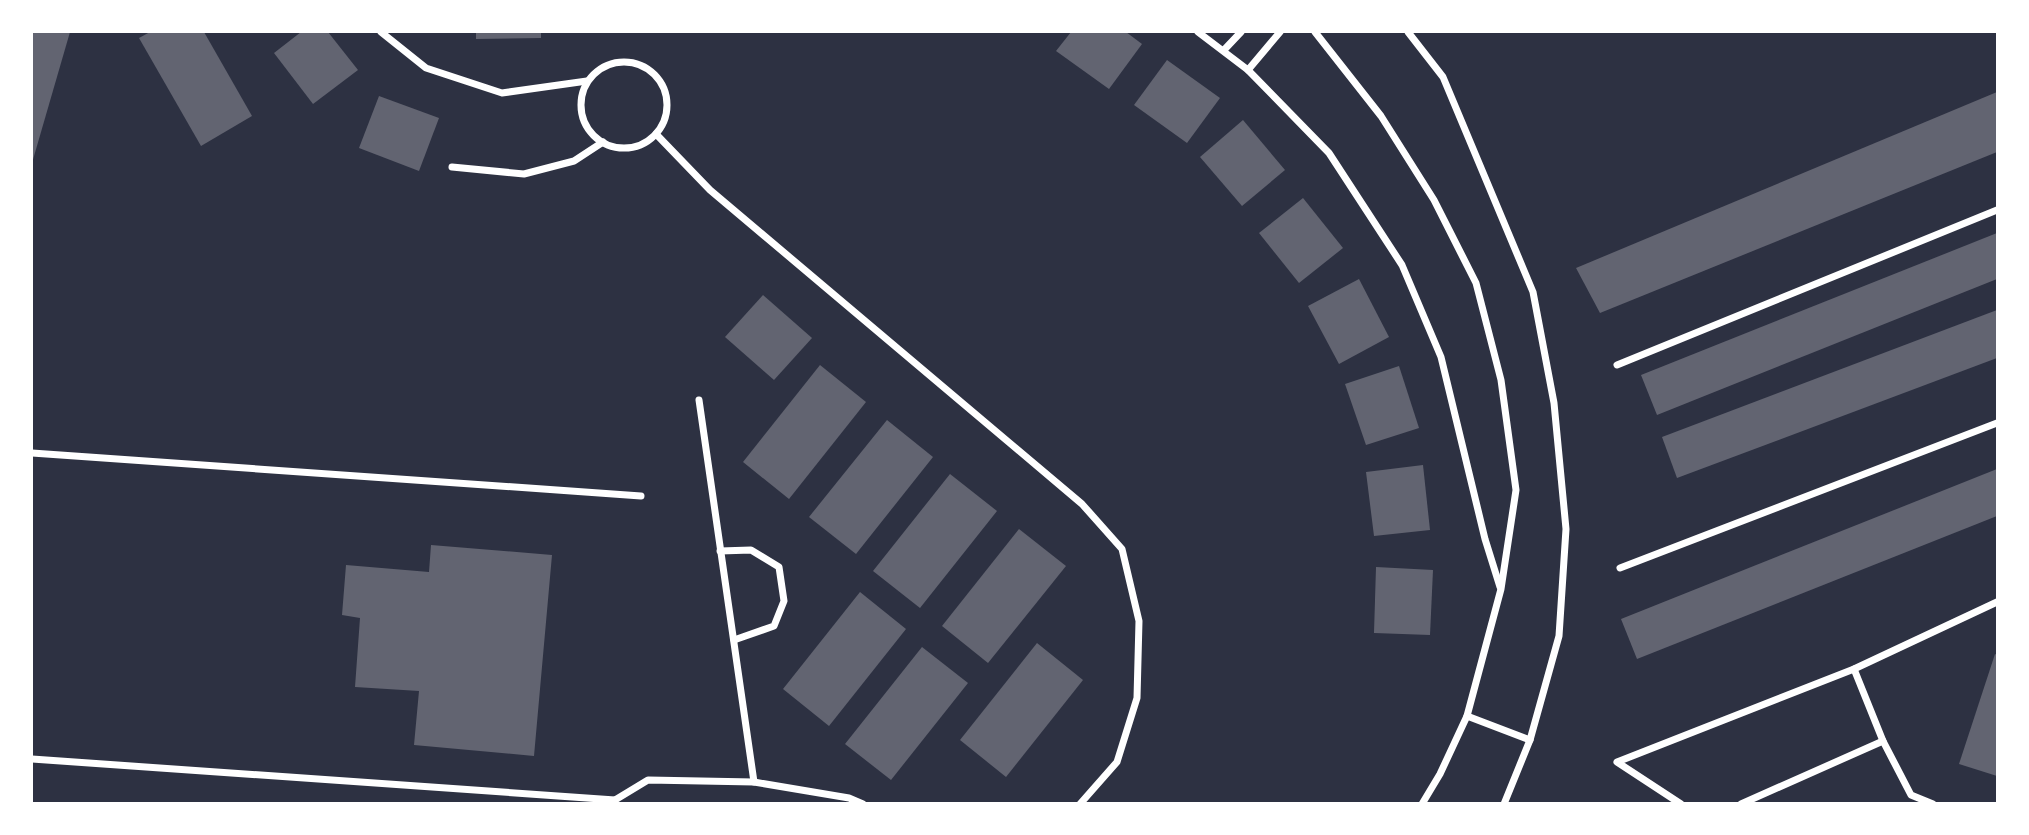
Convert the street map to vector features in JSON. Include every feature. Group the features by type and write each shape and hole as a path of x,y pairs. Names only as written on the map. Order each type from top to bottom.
{"street":[{"path":"381,32 426,68 502,93 587,81"},
{"path":"1198,32 1248,70 1329,153 1402,265 1441,357 1485,539 1501,589"},
{"path":"1224,50 1241,32"},
{"path":"1248,70 1280,32"},
{"path":"1315,32 1381,116 1434,200 1476,283 1501,380 1516,490 1501,589 1467,716 1440,774 1422,803"},
{"path":"1408,32 1443,77 1533,292 1554,402 1566,529 1559,636 1530,740 1504,803"},
{"path":"617,63 638,64 651,71 666,94 668,108 664,122 656,134 645,143 616,147 592,134 584,122 580,108 587,81 597,71 617,63"},
{"path":"656,134 710,190 1082,505 1122,549 1139,621 1137,698 1117,762 1080,803"},
{"path":"452,167 524,174 574,161 603,142"},
{"path":"1617,365 1997,210"},
{"path":"699,400 754,782"},
{"path":"1620,568 1997,423"},
{"path":"32,453 641,496"},
{"path":"720,551 751,550 779,567 784,601 774,626 734,640"},
{"path":"1681,803 1617,762 1854,669 1997,602"},
{"path":"1854,669 1883,741 1911,795 1933,803"},
{"path":"1467,716 1530,740"},
{"path":"1741,803 1883,741"},
{"path":"32,758 618,802 648,780 754,782 849,798 863,803"}],"building":[{"path":"32,32 70,32 32,163"},
{"path":"150,32 204,32 252,116 201,146 139,38"},
{"path":"301,32 328,32 358,70 313,104 274,53"},
{"path":"476,32 541,32 541,38 476,39"},
{"path":"1071,32 1126,32 1142,44 1109,89 1056,51"},
{"path":"1167,60 1220,98 1187,143 1134,105"},
{"path":"1997,92 1997,152 1600,313 1576,268"},
{"path":"379,96 439,118 419,171 359,148"},
{"path":"1243,120 1285,170 1242,206 1200,157"},
{"path":"1303,198 1343,248 1299,283 1259,233"},
{"path":"1997,233 1997,279 1657,415 1641,375"},
{"path":"1359,279 1389,337 1339,364 1308,306"},
{"path":"763,295 812,338 774,380 725,337"},
{"path":"1997,310 1997,358 1677,478 1662,437"},
{"path":"820,365 866,402 789,499 743,462"},
{"path":"1399,366 1419,428 1366,445 1345,384"},
{"path":"887,420 933,457 856,554 809,517"},
{"path":"1423,465 1430,530 1374,536 1366,472"},
{"path":"1997,469 1997,516 1637,659 1621,619"},
{"path":"950,474 997,511 920,608 873,571"},
{"path":"1019,529 1066,566 988,663 942,626"},
{"path":"431,545 552,555 534,756 414,745 419,691 355,687 360,618 342,615 346,565 429,572"},
{"path":"1376,567 1433,570 1430,635 1374,633"},
{"path":"860,592 906,629 829,726 783,689"},
{"path":"1037,643 1083,680 1006,777 960,740"},
{"path":"922,647 968,683 891,780 845,744"},
{"path":"1995,654 1997,655 1997,776 1959,764"}]}
